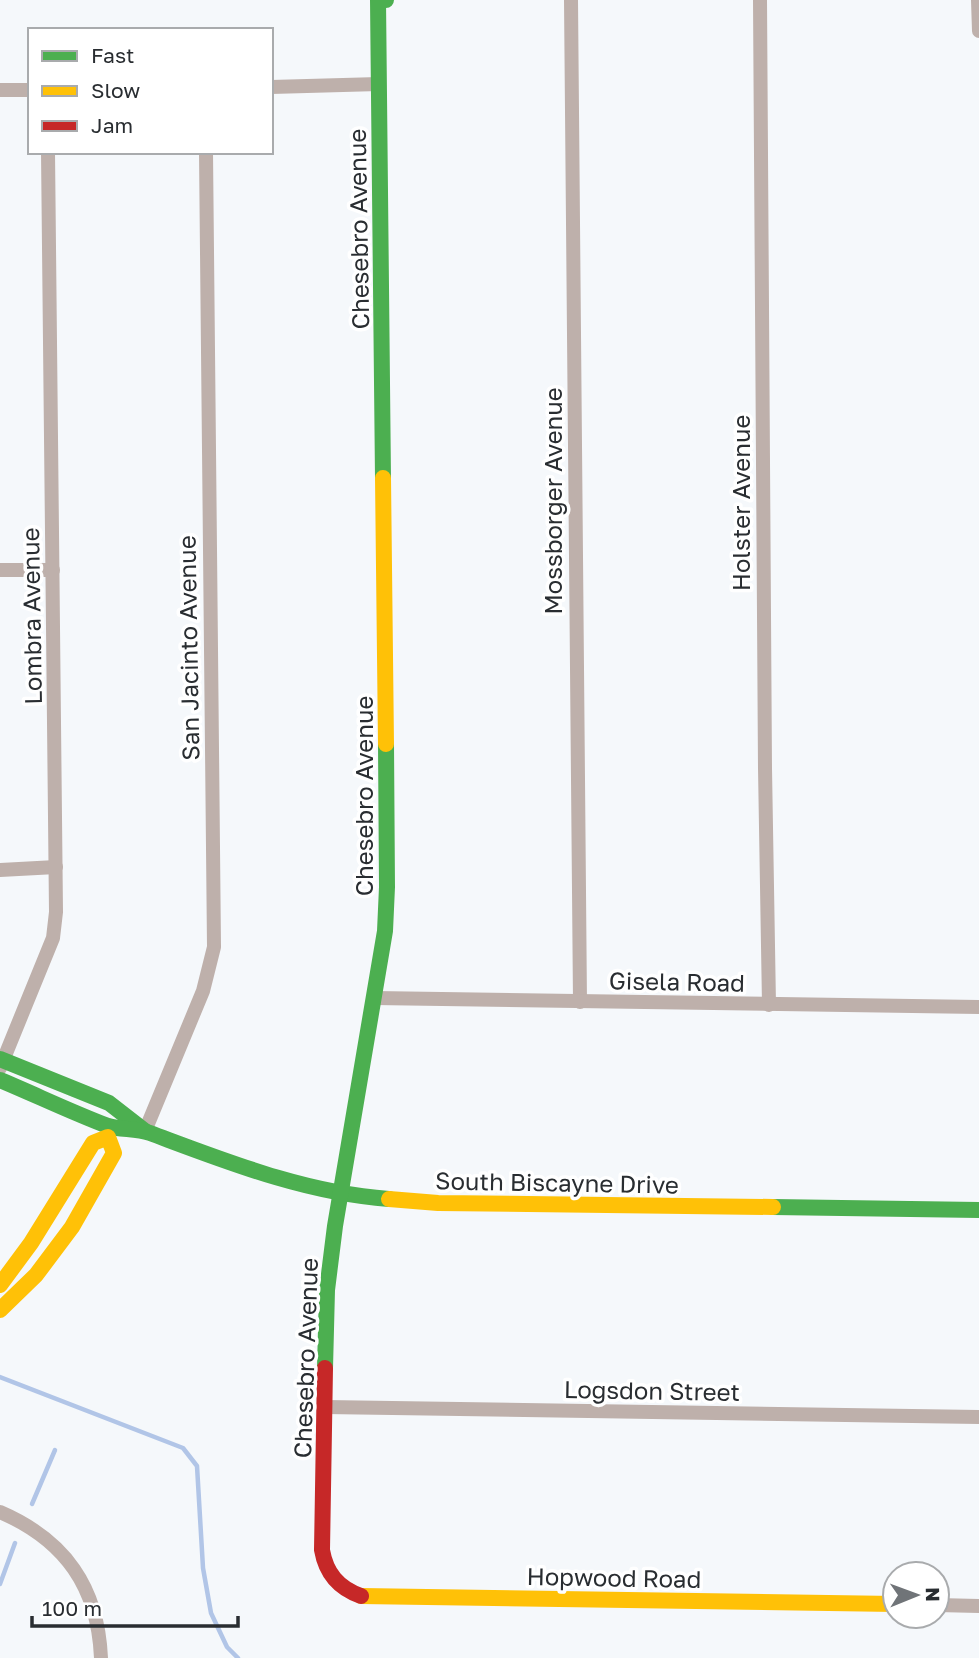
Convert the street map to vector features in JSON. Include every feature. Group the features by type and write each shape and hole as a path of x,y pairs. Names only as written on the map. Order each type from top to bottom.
{"street":[{"path":"379,0 386,0"},
{"name":"Chesebro Avenue","path":"337,1584 326,1566 322,1550 327,1290 385,931 387,887 379,0"},
{"name":"Mossborger Avenue","path":"571,0 580,1002"},
{"name":"Holster Avenue","path":"760,0 769,1005"},
{"path":"978,0 979,31"},
{"path":"273,87 379,84"},
{"path":"0,90 28,90"},
{"name":"Lombra Avenue","path":"1,1063 52,938 56,912 48,154"},
{"name":"San Jacinto Avenue","path":"145,1131 203,991 214,947 206,154"},
{"path":"0,570 54,570"},
{"path":"0,870 56,867"},
{"name":"Gisela Road","path":"374,998 979,1007"},
{"name":"South Biscayne Drive","path":"1,1063 109,1103 145,1131 261,1175 341,1195 438,1203 979,1210"},
{"name":"South Biscayne Drive","path":"0,1080 109,1132 145,1131"},
{"path":"0,1285 31,1243 93,1143 109,1132 119,1110"},
{"path":"0,1310 36,1275 72,1227 114,1153 109,1132"},
{"name":"Logsdon Street","path":"325,1407 979,1417"},
{"path":"0,1512 44,1536 71,1563 96,1612 102,1658"},
{"name":"Hopwood Road","path":"337,1584 366,1598 881,1604"},
{"path":"951,1605 979,1606"}],"waterway":[{"path":"0,1377 183,1448 197,1466 203,1568 211,1613 227,1647 238,1658"},
{"path":"32,1504 55,1450"},
{"path":"0,1584 15,1543"}],"traffic: fast":[{"path":"383,478 378,0 386,0"},
{"path":"325,1368 327,1290 335,1226 385,931 386,744"},
{"path":"0,1059 109,1103 145,1131"},
{"path":"0,1080 108,1126 150,1133 267,1175 327,1190 389,1199"},
{"path":"773,1207 979,1210"}],"traffic: slow":[{"path":"383,478 386,744"},
{"path":"0,1285 31,1243 93,1143 108,1137 114,1153 72,1227 36,1275 0,1310"},
{"path":"389,1199 438,1203 773,1207"},
{"path":"361,1596 881,1604"}],"traffic: jam":[{"path":"325,1368 322,1550 334,1579 361,1596"}]}
